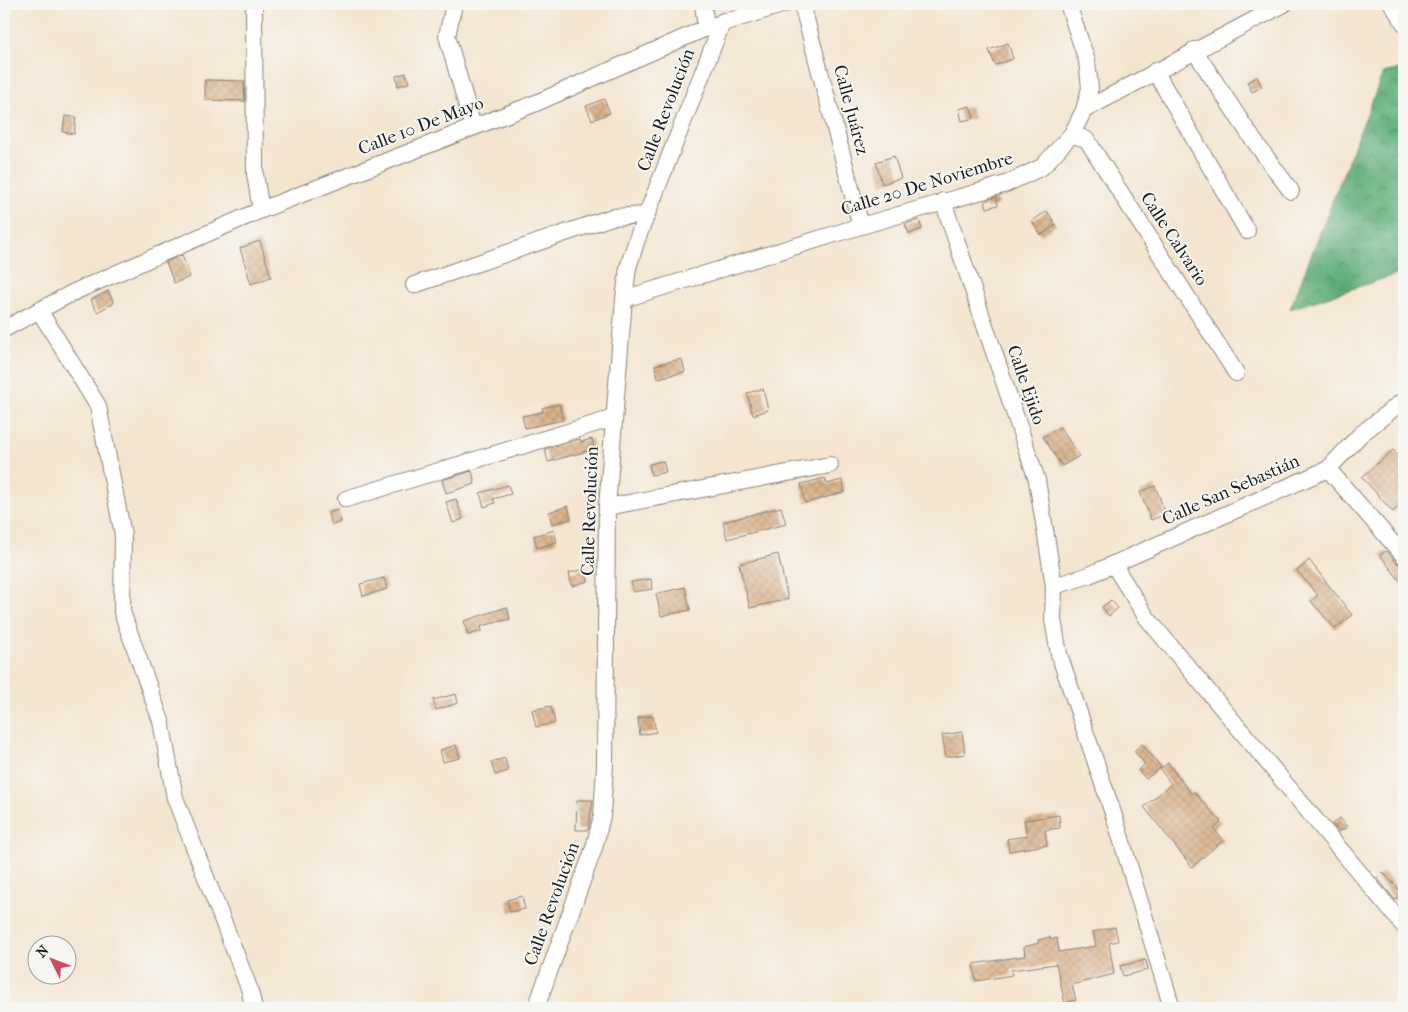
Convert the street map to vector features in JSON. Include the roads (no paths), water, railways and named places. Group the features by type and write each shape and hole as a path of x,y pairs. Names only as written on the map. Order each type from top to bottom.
{"street":[{"path":"254,4 255,174 261,210"},
{"path":"454,4 446,36 473,127"},
{"path":"703,4 706,28"},
{"name":"Calle 10 De Mayo","path":"4,329 74,292 261,210 536,103 706,28 785,4"},
{"name":"Calle Juárez","path":"802,4 861,226"},
{"name":"Calle 20 De Noviembre","path":"624,299 943,201 1006,184 1042,167 1072,134 1084,110 1090,88 1087,61 1068,4"},
{"path":"1084,110 1194,50 1284,4"},
{"path":"1392,4 1404,23"},
{"name":"Calle Revolución","path":"536,1008 594,848 602,816 605,764 608,507 628,268 723,22"},
{"path":"1194,50 1252,138 1291,191"},
{"path":"1155,71 1247,231"},
{"name":"Calle Calvario","path":"1072,134 1087,140 1236,373"},
{"name":"Calle Ejido","path":"943,201 1037,480 1054,586 1053,620 1059,654 1116,822 1172,1008"},
{"path":"414,285 612,217 647,215"},
{"path":"39,310 98,406 123,535 122,612 161,721 175,798 249,988 254,1008"},
{"name":"Calle San Sebastián","path":"1054,586 1087,576 1328,469 1360,435 1404,400"},
{"path":"346,499 614,418"},
{"path":"608,507 830,465"},
{"path":"1328,469 1404,556"},
{"path":"1113,564 1147,618 1404,926"}]}
